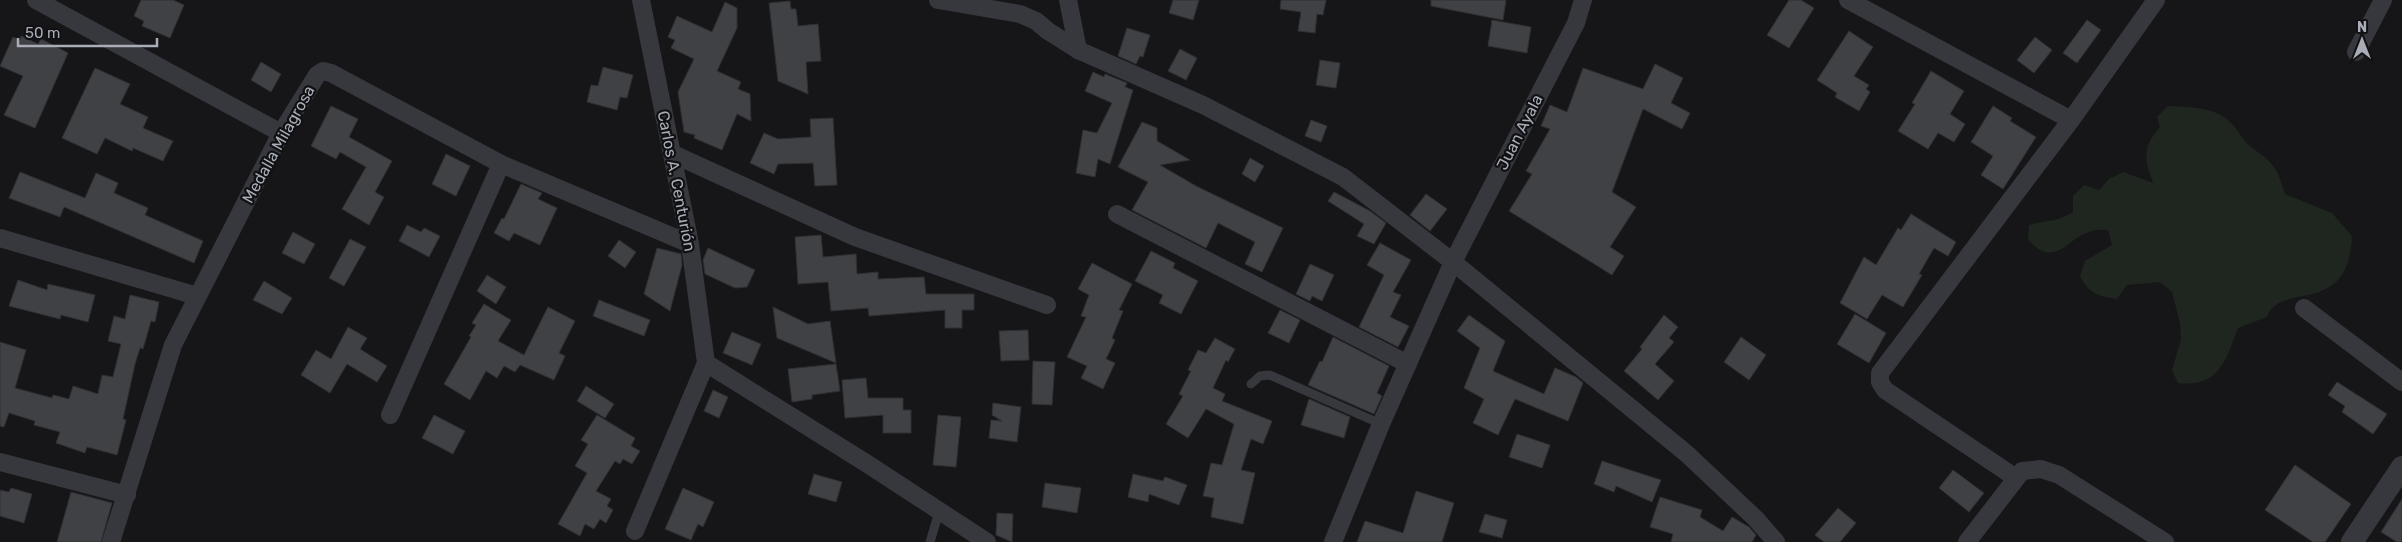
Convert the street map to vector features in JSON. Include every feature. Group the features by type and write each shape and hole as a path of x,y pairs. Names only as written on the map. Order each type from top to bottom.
{"street":[{"path":"36,0 281,133"},
{"name":"Carlos A. Centurión","path":"641,0 690,244 706,363"},
{"path":"938,0 1020,14 1036,21 1048,32 1078,50 1203,105 1343,177 1453,262 1687,454 1756,519 1776,542"},
{"path":"1068,0 1078,50"},
{"name":"Juan Ayala","path":"1332,542 1381,424 1453,262 1576,22 1582,0"},
{"path":"1848,0 2071,120"},
{"path":"2016,478 1885,390 1880,382 1880,373 2071,120 2156,0"},
{"path":"2356,52 2383,0"},
{"name":"Medalla Milagrosa","path":"111,542 173,345 281,133 316,75 323,71 331,73 501,164 690,244"},
{"path":"673,154 855,237 1047,305"},
{"path":"390,415 501,164"},
{"path":"1117,214 1408,364"},
{"path":"0,238 197,296"},
{"path":"2304,308 2402,382"},
{"path":"635,531 706,363 866,463 987,542"},
{"path":"0,462 127,495"},
{"path":"2352,542 2402,467"},
{"path":"1967,542 2022,471 2041,468 2059,475 2165,542"}],"lane":[{"path":"1251,384 1260,376 1270,375 1381,424"},
{"path":"930,542 939,512"}],"shaded area":[{"path":"2168,106 2201,109 2224,117 2233,125 2247,144 2273,166 2285,194 2332,213 2352,236 2348,262 2339,278 2327,288 2313,294 2285,300 2274,306 2267,317 2238,328 2225,361 2219,369 2203,381 2192,383 2178,383 2172,370 2181,340 2180,323 2172,292 2160,282 2127,285 2117,299 2095,293 2083,282 2080,276 2085,261 2112,245 2108,230 2088,232 2058,251 2052,252 2040,250 2028,240 2029,225 2057,219 2073,212 2073,196 2084,185 2099,190 2109,179 2123,172 2153,183 2146,154 2150,141 2160,127 2157,117"}],"building":[{"path":"141,0 173,0 184,5 170,38 142,26 144,21 134,16"},
{"path":"1173,0 1199,0 1193,20 1169,13"},
{"path":"1281,0 1326,0 1323,15 1317,14 1315,33 1298,31 1301,12 1280,9"},
{"path":"1431,0 1506,0 1503,20 1431,6"},
{"path":"1789,0 1801,0 1814,8 1789,48 1767,35"},
{"path":"790,1 791,9 796,9 798,26 818,24 821,61 806,62 808,94 778,81 769,3"},
{"path":"725,2 737,8 737,28 717,71 741,82 738,89 750,94 751,121 737,114 722,150 694,138 695,135 684,132 678,92 694,59 671,48 675,40 668,37 677,16 712,32"},
{"path":"1492,20 1531,27 1527,53 1488,46"},
{"path":"2087,20 2101,30 2077,63 2063,53"},
{"path":"1127,28 1150,35 1143,57 1140,56 1136,64 1118,56"},
{"path":"1849,31 1873,47 1854,76 1869,85 1866,89 1870,92 1859,111 1835,97 1837,93 1817,80"},
{"path":"21,36 38,44 41,39 68,53 35,128 4,115 23,76 0,66 13,37 20,40"},
{"path":"2035,37 2052,50 2034,73 2017,60"},
{"path":"1180,49 1197,58 1186,80 1168,71"},
{"path":"1320,60 1340,63 1336,88 1316,85"},
{"path":"261,62 281,74 271,92 251,80"},
{"path":"1655,64 1683,78 1671,103 1690,113 1682,129 1643,109 1612,192 1636,207 1610,247 1624,256 1612,275 1509,211 1532,174 1526,171 1550,129 1541,126 1550,105 1567,112 1583,68 1643,89"},
{"path":"603,67 633,75 627,98 620,97 617,110 587,102 591,85 598,86"},
{"path":"95,68 130,84 120,104 148,117 143,128 173,141 163,161 133,148 132,151 105,138 97,154 62,138"},
{"path":"1931,71 1964,91 1950,114 1965,124 1954,142 1938,133 1928,149 1898,131 1915,104 1912,103"},
{"path":"1093,72 1104,77 1105,74 1127,83 1125,87 1133,90 1110,164 1098,159 1095,177 1076,173 1083,130 1097,133 1112,103 1085,91"},
{"path":"331,106 358,119 349,137 392,161 375,192 384,197 369,225 342,209 366,167 340,152 336,159 311,146"},
{"path":"1993,106 2012,118 2010,121 2036,137 2003,189 1981,175 1993,156 1971,142"},
{"path":"833,118 837,185 815,186 813,163 778,164 774,174 750,163 764,133 778,139 811,137 810,119"},
{"path":"1311,120 1327,126 1321,142 1305,136"},
{"path":"1142,122 1157,128 1157,141 1190,160 1160,165 1196,186 1283,228 1262,272 1245,264 1255,242 1218,223 1206,248 1132,210 1148,182 1118,167"},
{"path":"446,154 470,166 456,196 432,184"},
{"path":"1250,158 1264,166 1255,182 1242,174"},
{"path":"20,172 85,198 96,173 118,183 114,193 148,208 145,215 203,241 194,263 64,207 60,217 9,198"},
{"path":"521,184 542,193 538,199 557,208 540,245 514,233 509,241 494,233 502,218 504,219"},
{"path":"1334,192 1370,211 1386,223 1374,244 1357,236 1364,224 1328,201"},
{"path":"1426,194 1447,209 1430,231 1410,215"},
{"path":"1911,214 1956,242 1948,256 1934,248 1919,274 1922,275 1903,307 1882,295 1867,319 1840,303 1864,257 1876,265 1898,228 1901,230"},
{"path":"407,225 421,232 424,228 440,236 429,257 399,241"},
{"path":"293,232 315,244 304,264 282,253"},
{"path":"821,235 823,257 856,254 857,274 878,272 878,279 924,277 926,294 974,294 974,310 962,310 962,328 945,328 945,310 869,316 868,308 831,311 828,282 798,284 795,237"},
{"path":"350,239 366,247 344,286 329,278"},
{"path":"619,240 636,252 625,268 608,256"},
{"path":"1380,243 1411,260 1393,292 1401,295 1390,317 1409,326 1398,347 1359,327 1384,275 1367,265"},
{"path":"657,248 681,254 682,265 670,311 644,294"},
{"path":"708,248 755,270 747,287 735,288 705,274 703,260"},
{"path":"1151,251 1175,263 1173,268 1198,281 1181,314 1159,303 1163,295 1135,281"},
{"path":"1092,263 1132,284 1119,310 1123,311 1112,338 1115,340 1106,359 1115,363 1103,389 1081,378 1087,366 1067,357 1086,317 1081,316 1089,295 1078,289"},
{"path":"1310,264 1334,275 1322,301 1312,296 1310,301 1296,294"},
{"path":"487,275 506,287 496,304 477,291"},
{"path":"18,280 47,290 48,284 95,295 88,322 61,315 60,319 9,306"},
{"path":"264,281 292,298 282,314 253,300"},
{"path":"130,295 159,302 155,322 151,321 143,349 140,348 135,364 123,419 126,420 117,455 87,447 85,453 56,443 60,432 34,425 35,421 9,413 4,427 0,426 0,342 26,350 15,388 52,398 53,395 69,399 73,386 98,394 102,375 113,377 121,344 108,341 114,316 125,319"},
{"path":"599,300 650,320 644,336 593,316"},
{"path":"484,304 511,320 498,341 524,355 548,307 575,321 559,353 565,356 554,380 520,365 515,372 504,366 497,378 486,371 470,400 444,384 471,337 469,336 476,325 472,323"},
{"path":"773,307 808,324 830,321 836,363 777,338"},
{"path":"1280,310 1300,320 1289,343 1268,333"},
{"path":"1855,314 1886,333 1869,363 1837,344"},
{"path":"1469,315 1505,341 1493,371 1544,394 1555,368 1576,377 1583,383 1568,421 1515,399 1498,435 1473,423 1484,399 1464,388 1480,348 1457,331"},
{"path":"1664,315 1678,327 1669,338 1674,342 1655,364 1674,381 1658,400 1624,371 1642,349 1640,347"},
{"path":"348,327 367,338 360,349 387,366 377,382 347,364 330,393 301,375 316,350 331,359"},
{"path":"1028,330 1029,360 1001,361 999,331"},
{"path":"732,332 761,344 752,365 723,353"},
{"path":"1333,337 1389,366 1377,393 1382,396 1374,414 1308,385 1320,361 1322,362"},
{"path":"1741,337 1766,355 1749,380 1724,362"},
{"path":"1215,338 1235,349 1228,362 1226,360 1213,388 1225,394 1222,401 1272,421 1263,444 1251,439 1241,470 1255,473 1243,524 1211,517 1214,498 1203,496 1211,463 1222,465 1234,424 1206,409 1188,438 1166,424 1183,396 1179,394 1191,371 1188,370 1198,350 1206,353"},
{"path":"1033,361 1055,362 1052,405 1032,404"},
{"path":"836,364 840,391 812,395 812,399 792,402 788,369"},
{"path":"866,378 868,398 903,398 903,410 911,410 911,433 883,433 883,415 845,418 842,380"},
{"path":"2337,382 2387,414 2373,434 2342,412 2345,406 2328,395"},
{"path":"586,386 614,404 605,418 577,401"},
{"path":"713,390 728,397 719,418 704,411"},
{"path":"1309,399 1350,417 1344,438 1301,425"},
{"path":"993,403 1021,407 1017,442 989,438 991,420 1002,421 992,415"},
{"path":"434,415 465,431 453,454 422,438"},
{"path":"597,415 635,438 631,446 640,451 632,464 623,459 620,464 615,461 596,491 611,499 607,506 613,510 606,523 600,519 594,529 585,524 580,536 558,524 587,473 575,466 588,444 581,440"},
{"path":"938,415 961,417 956,467 933,465"},
{"path":"1517,434 1550,445 1542,468 1509,457"},
{"path":"1602,461 1661,480 1652,502 1616,486 1614,492 1594,484"},
{"path":"2295,465 2351,504 2325,542 2313,542 2265,510"},
{"path":"1953,470 1984,493 1969,512 1939,488"},
{"path":"814,474 842,482 836,502 808,494"},
{"path":"1133,474 1163,481 1165,477 1187,485 1179,505 1149,494 1148,502 1128,497"},
{"path":"1045,483 1081,488 1077,513 1042,507"},
{"path":"11,488 32,494 24,523 0,516 0,490 9,492"},
{"path":"683,488 714,502 703,527 698,524 691,540 665,529"},
{"path":"1416,491 1454,503 1442,542 1357,542 1365,521 1403,533"},
{"path":"71,492 112,503 101,542 57,542"},
{"path":"1660,497 1702,510 1700,517 1723,531 1732,517 1749,527 1756,535 1752,542 1671,542 1673,534 1650,527"},
{"path":"2402,499 2402,542 2397,542 2381,532"},
{"path":"1838,508 1856,523 1840,542 1824,542 1815,535"},
{"path":"997,513 1013,514 1012,542 996,535"},
{"path":"1485,514 1507,520 1502,538 1479,532"}]}
